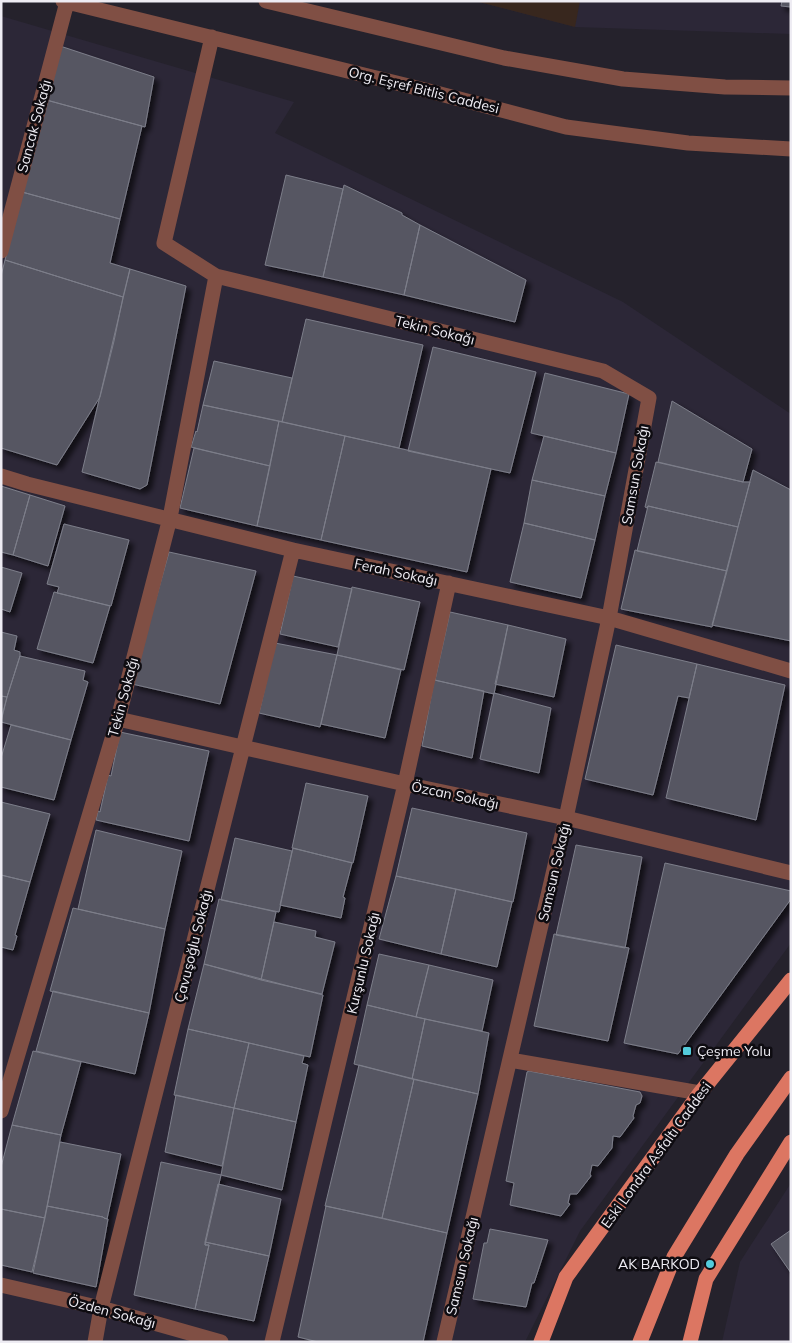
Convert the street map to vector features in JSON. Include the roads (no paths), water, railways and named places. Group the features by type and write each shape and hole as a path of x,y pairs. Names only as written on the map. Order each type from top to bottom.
{"main road":[{"name":"Eski Londra Asfaltı Caddesi","path":"541,1342 566,1277 700,1093 791,980"},
{"path":"642,1335 674,1258 737,1154 791,1078"},
{"path":"690,1342 706,1279 791,1142"}],"street":[{"path":"266,1 504,58 624,79 725,87 791,88"},
{"name":"Org. Eşref Bitlis Caddesi","path":"65,2 426,90 566,127 688,143 791,149"},
{"name":"Sancak Sokağı","path":"1,250 65,2"},
{"name":"Tekin Sokağı","path":"212,38 164,243 216,276 603,371 648,398"},
{"name":"Tekin Sokağı","path":"1,1111 118,719 170,518 216,276"},
{"name":"Samsun Sokağı","path":"444,1342 566,818 609,618 648,398"},
{"name":"Ferah Sokağı","path":"1,476 293,550 609,618 791,671"},
{"name":"Çavuşoğlu Sokağı","path":"95,1342 101,1308 293,550"},
{"name":"Kurşunlu Sokağı","path":"272,1342 406,784 448,583"},
{"name":"Özcan Sokağı","path":"118,719 566,818 791,873"},
{"path":"510,1060 700,1093"},
{"name":"Özden Sokağı","path":"1,1285 101,1308 221,1342"}],"place":[{"name":"Çeşme Yolu","path":"687,1051"},
{"name":"AK BARKOD","path":"710,1264"}]}
